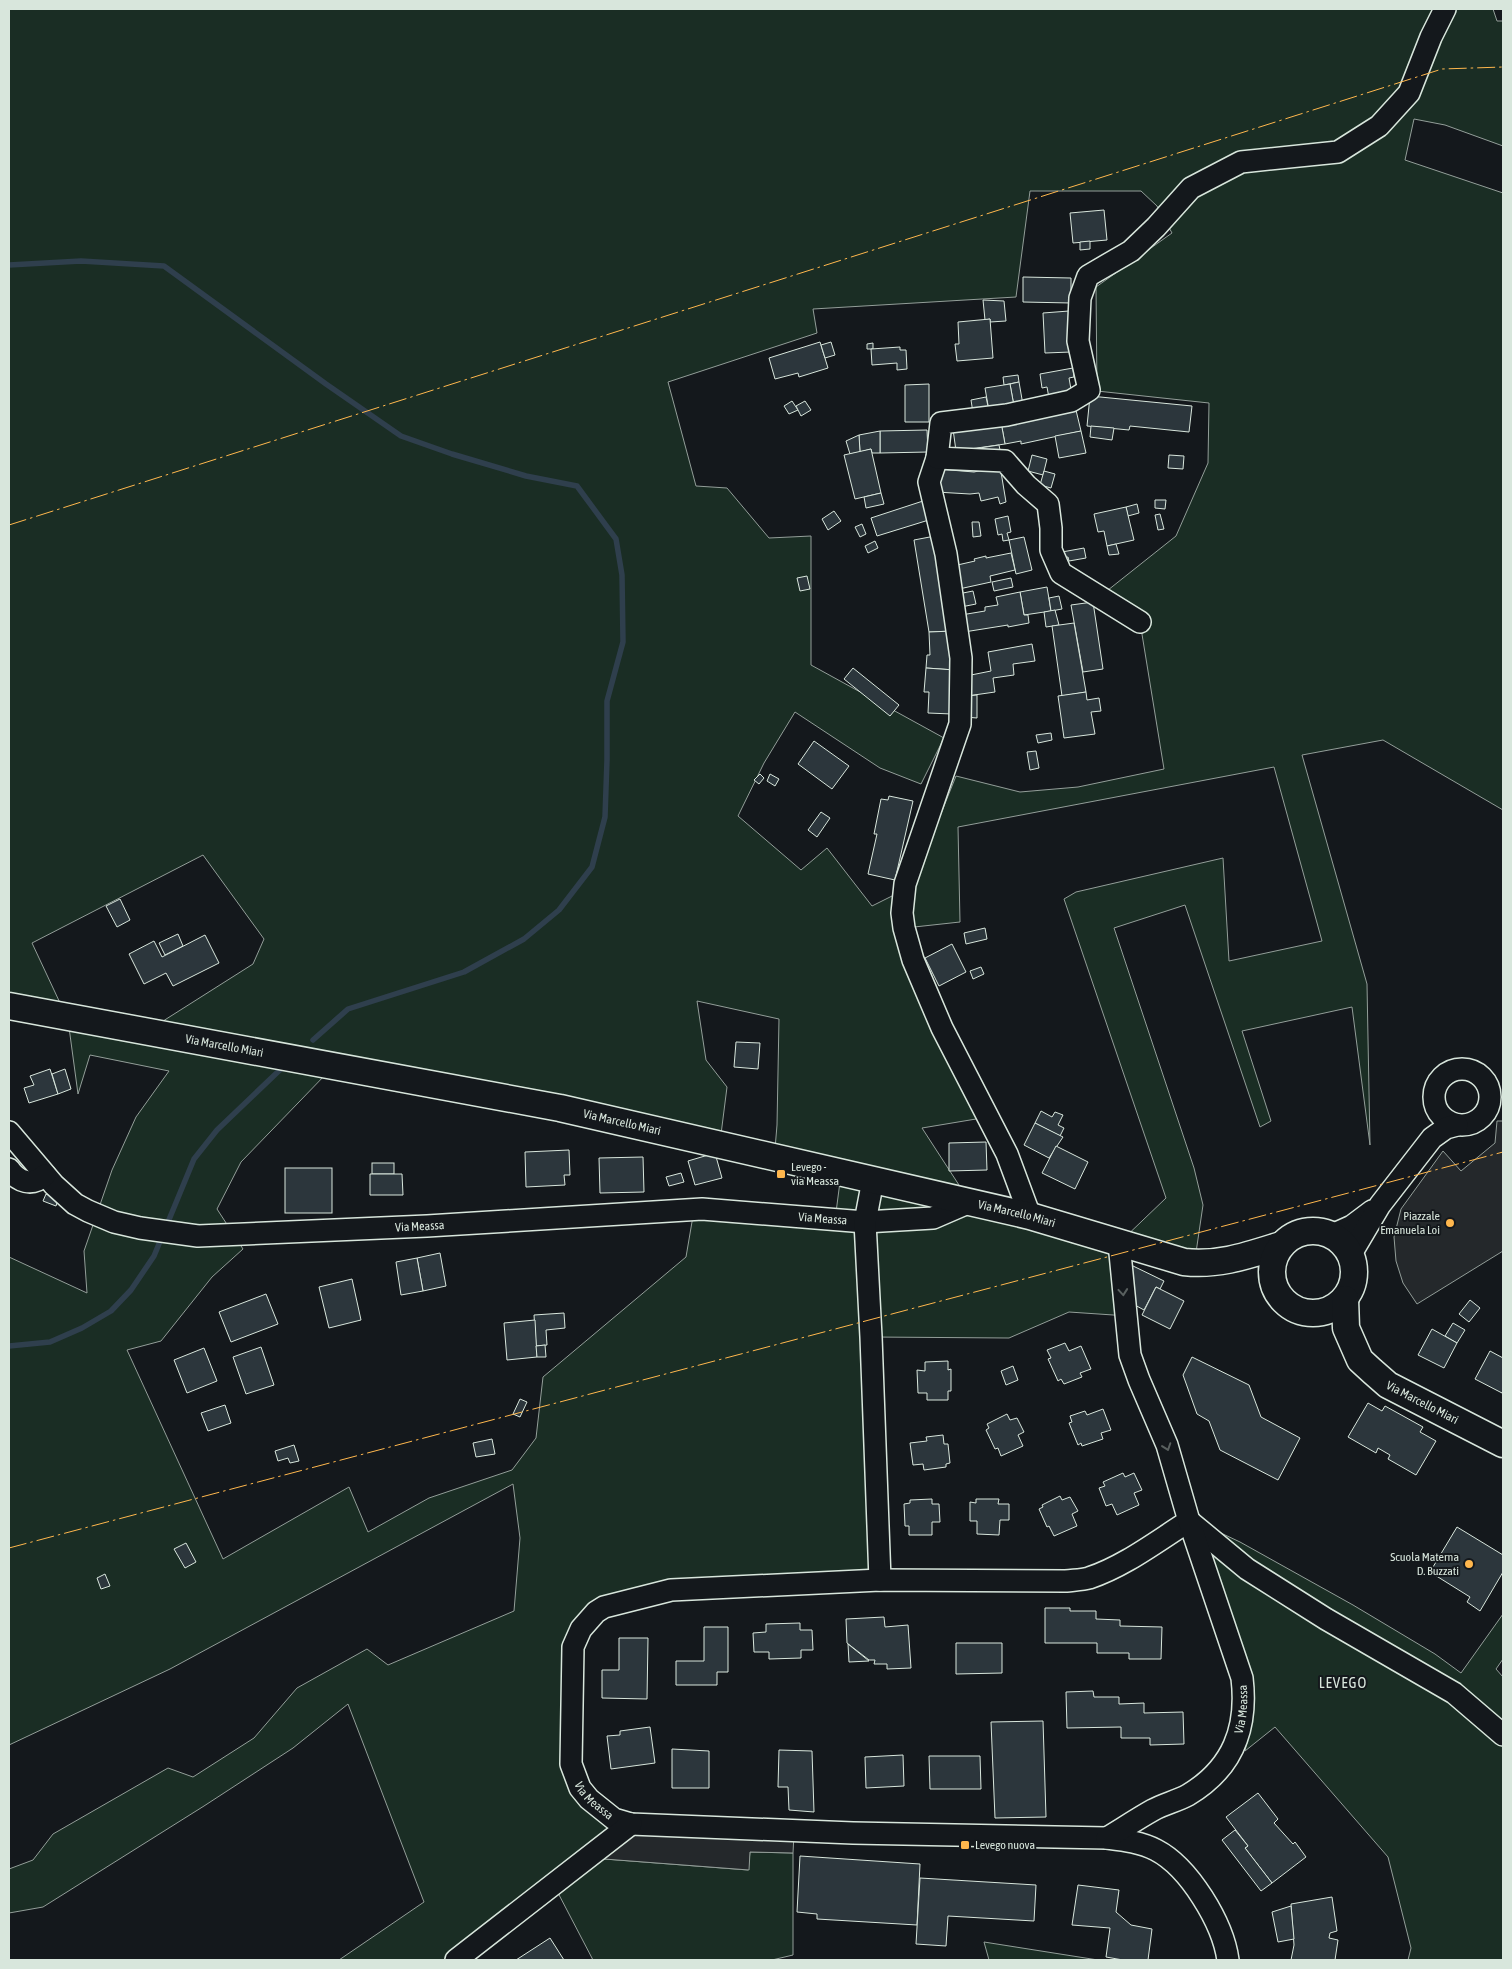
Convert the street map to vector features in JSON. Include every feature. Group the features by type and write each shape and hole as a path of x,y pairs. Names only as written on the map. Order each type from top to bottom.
{"main road":[{"name":"Via Marcello Miari","path":"9,1006 560,1108 1030,1216 1184,1262 1197,1264 1228,1261 1281,1245 1292,1236 1304,1231 1318,1230 1332,1234"},
{"path":"1332,1234 1343,1243 1351,1254"},
{"path":"1272,1276 1275,1254 1281,1245"},
{"name":"Via Marcello Miari","path":"1351,1254 1355,1277 1352,1289 1345,1299 1346,1328 1360,1360 1388,1384 1503,1444"},
{"name":"Via Marcello Miari","path":"1228,1261 1263,1269 1272,1276 1275,1288 1281,1299 1296,1309 1313,1314 1353,1346"},
{"path":"1313,1314 1331,1309 1345,1299"}],"street":[{"path":"1030,1216 1007,1154 931,1003 913,960 902,913 906,884 960,724 961,658 946,554 929,482 937,458 941,423 1007,415 1071,401 1089,390 1078,341 1080,298 1088,276 1131,251 1156,227 1191,188 1241,162 1338,152 1379,126 1409,93 1431,37 1445,9"},
{"path":"937,458 1005,461 1026,485 1048,504 1051,528 1050,550 1061,573 1140,622"},
{"path":"1351,1254 1380,1205 1432,1138 1446,1128 1467,1125 1483,1116 1490,1100 1490,1091 1495,1086 1473,1070 1464,1068 1447,1072 1439,1079 1433,1097 1437,1110 1448,1122 1458,1125"},
{"path":"1432,1138 1437,1110"},
{"name":"Via Meassa","path":"9,1132 45,1174 75,1204 102,1218 140,1228 198,1236 427,1226 702,1209 865,1222 933,1218 970,1202"},
{"path":"9,1169 21,1181 28,1182 40,1179 45,1174"},
{"name":"Via Meassa","path":"873,1180 865,1222 880,1580"},
{"path":"1332,1234 1352,1226 1380,1205"},
{"name":"Via Meassa","path":"1107,1838 1154,1810 1187,1795 1202,1786 1215,1774 1226,1760 1240,1731 1244,1696 1242,1678 1189,1520 1167,1445 1130,1355 1119,1243"},
{"path":"1189,1520 1247,1570 1326,1619 1454,1693 1503,1735"},
{"name":"Via Meassa","path":"1189,1520 1135,1555 1107,1571 1087,1579 1066,1581 880,1580 671,1590 612,1604 596,1612 581,1629 573,1647 571,1764 580,1788 589,1799 614,1819 631,1824 853,1833 1107,1838 1134,1842 1156,1850 1170,1860 1186,1876 1212,1913 1220,1931 1228,1960"},
{"path":"456,1960 631,1824"}],"green space":[{"path":"9,9 1493,9 1497,21 1503,21 1503,146 1445,125 1414,119 1405,160 1503,193 1503,810 1383,740 1302,755 1367,984 1370,1145 1352,1007 1242,1031 1271,1121 1260,1127 1185,905 1114,928 1194,1168 1203,1205 1194,1266 1120,1243 1128,1316 1069,1312 1009,1338 872,1337 880,1580 614,1605 579,1649 578,1763 595,1797 640,1822 605,1859 748,1870 750,1852 793,1853 793,1955 772,1960 593,1960 557,1891 460,1960 339,1960 424,1902 348,1704 293,1748 43,1907 9,1913 9,1869 33,1860 53,1834 168,1768 193,1777 254,1738 297,1688 367,1649 388,1665 514,1611 520,1538 513,1484 170,1669 9,1745 9,1257 87,1293 84,1251 112,1170 136,1117 169,1071 90,1055 78,1094 68,1020 9,1009","holes":["1030,191 1141,191 1157,206 1172,233 1096,287 1097,391 1209,403 1208,463 1176,536 1098,598 1140,622 1164,769 1078,787 1020,792 956,776 912,886 872,906 827,848 801,870 738,816 764,763 795,712 880,768 921,784 944,738 811,665 811,536 769,538 727,488 696,486 668,382 817,333 813,309 1016,297","1274,767 1322,941 1229,961 1223,858 1076,892 1064,899 1166,1198 1119,1243 970,1202 922,1128 988,1117 905,928 960,922 958,827","203,855 264,939 253,964 141,1035 68,1020 32,943","697,1001 779,1019 777,1125 774,1161 841,1174 835,1220 693,1216 686,1257 543,1377 536,1438 512,1470 429,1498 368,1532 349,1487 223,1559 127,1350 161,1341 212,1277 243,1249 217,1209 241,1162 327,1073 719,1150 727,1087 706,1060"]},
{"path":"1191,1519 1240,1542 1353,1605 1435,1654 1461,1673 1503,1614 1503,1659 1496,1669 1503,1677 1503,1960 1408,1960 1411,1948 1388,1857 1275,1727 1245,1751 1252,1719 1252,1688"},
{"path":"984,1942 1098,1960 989,1960"}],"shaded area":[{"name":"Piazzale Emanuela Loi","path":"1497,1121 1503,1121 1503,1251 1417,1304 1403,1283 1396,1261 1394,1237 1401,1209 1443,1151 1461,1171 1495,1143"},
{"path":"640,1822 794,1834 793,1853 750,1852 749,1870 604,1859"}],"building":[{"path":"1104,210 1107,240 1073,243 1070,213"},
{"path":"1090,241 1090,249 1080,250 1080,242"},
{"path":"1023,277 1071,278 1071,303 1023,302"},
{"path":"983,300 1004,301 1006,321 990,322 990,319 985,320"},
{"path":"1069,311 1071,352 1045,353 1043,313"},
{"path":"990,319 993,358 957,361 955,344 959,344 958,322"},
{"path":"820,342 828,368 799,377 798,373 775,379 769,358"},
{"path":"831,342 835,355 825,358 821,345"},
{"path":"873,343 873,349 867,349 867,344"},
{"path":"900,347 900,350 906,350 907,369 897,370 897,363 872,365 871,349"},
{"path":"1073,368 1074,377 1069,378 1072,395 1049,398 1047,387 1042,388 1040,374"},
{"path":"1018,375 1019,382 1004,385 1003,377"},
{"path":"1019,382 1023,405 1014,406 1010,384"},
{"path":"929,384 929,422 905,422 905,385"},
{"path":"1010,384 1014,406 989,411 985,388"},
{"path":"1090,396 1192,406 1189,432 1130,426 1129,430 1087,426"},
{"path":"986,397 989,411 973,413 971,400"},
{"path":"792,401 798,410 789,414 784,406"},
{"path":"805,401 811,410 801,416 796,406"},
{"path":"1075,406 1081,431 1021,444 1021,441 1005,444 1001,422"},
{"path":"1001,422 1005,444 956,451 953,429"},
{"path":"1091,426 1114,428 1112,440 1090,437"},
{"path":"927,430 928,452 880,453 880,431"},
{"path":"880,431 880,453 872,453 871,449 860,452 859,435"},
{"path":"1081,431 1086,453 1059,458 1055,436"},
{"path":"859,435 860,452 850,454 846,441"},
{"path":"999,445 1001,455 975,459 973,449"},
{"path":"871,449 881,493 855,499 844,455"},
{"path":"1032,455 1047,459 1043,475 1028,471"},
{"path":"1169,455 1184,456 1183,469 1168,468"},
{"path":"1000,466 1006,502 1000,504 998,497 981,501 979,493 936,492 938,469 974,472"},
{"path":"1044,471 1055,474 1051,488 1040,485"},
{"path":"881,493 884,504 866,508 864,497"},
{"path":"926,500 932,519 877,536 871,518"},
{"path":"1155,500 1166,500 1165,509 1155,508"},
{"path":"1137,504 1139,513 1128,516 1126,507"},
{"path":"1126,507 1134,540 1107,546 1104,531 1098,532 1094,514"},
{"path":"834,511 841,521 828,530 822,519"},
{"path":"1160,514 1164,529 1158,530 1155,515"},
{"path":"1008,516 1011,532 1007,533 1009,540 1003,541 1002,534 998,535 995,519"},
{"path":"972,522 979,522 981,536 973,537"},
{"path":"862,524 866,534 860,537 855,527"},
{"path":"935,536 953,631 929,632 914,540"},
{"path":"1024,537 1032,570 1016,574 1009,540"},
{"path":"875,541 878,548 868,553 865,546"},
{"path":"1116,544 1119,554 1109,555 1107,546"},
{"path":"1084,548 1086,558 1069,561 1068,557 1063,558 1062,552"},
{"path":"1011,553 1015,570 990,576 991,582 959,589 953,566 975,561 974,559 986,556 986,558"},
{"path":"807,576 810,589 800,591 797,578"},
{"path":"1011,578 1013,587 994,591 992,582"},
{"path":"1047,587 1051,611 1024,615 1020,592"},
{"path":"973,591 976,604 961,607 958,594"},
{"path":"1020,592 1024,615 1028,615 1029,623 964,632 961,615 985,611 985,607 998,605 996,597"},
{"path":"1059,596 1062,609 1051,611 1049,598"},
{"path":"1093,602 1103,669 1083,672 1071,605"},
{"path":"1055,610 1059,625 1046,627 1044,612"},
{"path":"1074,623 1086,692 1062,696 1052,626"},
{"path":"953,631 955,670 926,668 927,655 930,655 929,632"},
{"path":"1032,644 1035,661 1013,664 1014,675 993,678 995,692 967,696 966,676 991,671 988,652"},
{"path":"853,668 899,705 890,716 844,679"},
{"path":"926,668 955,670 952,714 928,713 929,692 924,692"},
{"path":"1086,692 1087,700 1099,698 1101,711 1091,712 1095,734 1064,738 1058,696"},
{"path":"977,695 977,718 965,717 967,696"},
{"path":"1051,733 1052,740 1038,743 1036,735"},
{"path":"814,741 849,766 832,789 798,764"},
{"path":"1036,751 1039,768 1030,770 1027,752"},
{"path":"760,774 764,778 759,784 754,780"},
{"path":"770,774 779,779 775,786 767,781"},
{"path":"889,796 913,801 895,880 868,874 877,834 874,834 881,799 888,800"},
{"path":"821,812 830,818 817,837 808,830"},
{"path":"120,899 130,920 117,927 106,906"},
{"path":"985,928 987,939 966,944 964,933"},
{"path":"178,934 183,946 165,955 159,943"},
{"path":"205,935 219,963 173,986 166,973 144,984 129,954 154,941 162,957"},
{"path":"952,944 966,972 939,986 925,958"},
{"path":"981,967 984,974 973,979 970,971"},
{"path":"736,1042 760,1043 758,1069 734,1067"},
{"path":"50,1069 58,1094 29,1103 24,1088 34,1085 30,1076"},
{"path":"65,1069 71,1089 58,1094 52,1074"},
{"path":"1041,1111 1052,1117 1055,1112 1063,1115 1058,1125 1064,1128 1060,1136 1035,1123"},
{"path":"1035,1123 1063,1137 1049,1158 1024,1145"},
{"path":"986,1142 987,1170 949,1171 949,1143"},
{"path":"1056,1146 1088,1162 1075,1189 1042,1173"},
{"path":"569,1150 570,1175 564,1175 565,1185 526,1187 525,1152"},
{"path":"715,1153 722,1178 695,1185 688,1161"},
{"path":"643,1157 644,1192 600,1193 599,1158"},
{"path":"372,1163 394,1163 394,1174 372,1174"},
{"path":"285,1168 332,1168 332,1213 285,1213"},
{"path":"681,1173 684,1182 669,1186 666,1177"},
{"path":"370,1174 402,1174 403,1195 370,1195"},
{"path":"46,1194 58,1199 56,1206 43,1201"},
{"path":"440,1253 446,1286 423,1291 417,1258"},
{"path":"417,1258 423,1291 401,1295 396,1262"},
{"path":"1131,1265 1164,1281 1160,1289 1156,1287 1144,1310 1133,1304"},
{"path":"352,1279 361,1320 329,1328 319,1287"},
{"path":"1156,1287 1184,1301 1170,1329 1142,1315"},
{"path":"266,1294 278,1324 231,1342 219,1312"},
{"path":"1470,1300 1480,1308 1469,1322 1459,1314"},
{"path":"564,1313 565,1328 546,1330 547,1345 536,1346 534,1315"},
{"path":"535,1320 537,1357 507,1360 504,1323"},
{"path":"1453,1323 1465,1330 1457,1343 1445,1336"},
{"path":"1432,1329 1457,1343 1444,1368 1418,1355"},
{"path":"1065,1343 1069,1351 1081,1346 1091,1369 1080,1373 1082,1377 1064,1384 1061,1379 1058,1381 1048,1359 1051,1358 1047,1350"},
{"path":"545,1345 546,1357 537,1357 536,1346"},
{"path":"261,1347 274,1385 246,1394 233,1357"},
{"path":"204,1348 217,1381 187,1393 174,1360"},
{"path":"1490,1351 1503,1358 1502,1393 1475,1379"},
{"path":"1192,1357 1249,1385 1261,1417 1300,1438 1278,1480 1220,1450 1209,1421 1197,1414 1183,1375"},
{"path":"948,1361 948,1370 951,1369 951,1391 948,1391 948,1400 927,1400 927,1393 918,1393 917,1370 925,1371 925,1362"},
{"path":"1013,1366 1018,1380 1006,1385 1001,1371"},
{"path":"520,1399 527,1402 520,1417 513,1414"},
{"path":"1368,1403 1382,1411 1385,1406 1423,1427 1420,1432 1436,1441 1416,1475 1388,1459 1390,1455 1378,1448 1376,1453 1348,1437"},
{"path":"225,1405 231,1423 208,1431 201,1413"},
{"path":"1103,1409 1111,1430 1101,1433 1103,1439 1082,1446 1081,1443 1078,1445 1069,1423 1072,1422 1070,1416 1085,1411 1087,1415"},
{"path":"1007,1414 1010,1420 1017,1418 1024,1432 1018,1435 1023,1446 1001,1456 998,1448 995,1449 986,1430 989,1428 987,1424"},
{"path":"943,1435 944,1444 948,1444 950,1463 946,1464 946,1467 924,1470 923,1464 913,1465 910,1443 927,1441 926,1437"},
{"path":"492,1439 495,1454 476,1457 473,1443"},
{"path":"294,1445 299,1461 290,1463 288,1458 278,1461 275,1451"},
{"path":"1123,1473 1125,1477 1134,1473 1142,1490 1134,1493 1139,1505 1117,1515 1112,1504 1106,1506 1099,1488 1105,1486 1103,1482"},
{"path":"1060,1496 1062,1500 1070,1497 1078,1511 1072,1514 1077,1526 1054,1536 1049,1526 1047,1527 1039,1509 1043,1507 1042,1505"},
{"path":"932,1499 932,1504 939,1504 940,1522 932,1522 932,1535 909,1535 909,1526 905,1526 904,1504 910,1503 910,1500"},
{"path":"976,1499 999,1499 998,1504 1009,1504 1009,1520 1000,1520 999,1535 977,1534 977,1521 970,1521 970,1502 976,1503"},
{"name":"Scuola Materna D. Buzzati","path":"1457,1527 1503,1555 1503,1572 1480,1611 1467,1602 1470,1597 1430,1572"},
{"path":"186,1543 196,1562 185,1568 174,1549"},
{"path":"105,1574 110,1586 101,1589 97,1578"},
{"path":"1045,1608 1070,1608 1070,1611 1096,1611 1096,1619 1120,1620 1120,1626 1162,1627 1161,1659 1129,1659 1129,1653 1097,1653 1097,1643 1045,1643"},
{"path":"884,1617 885,1627 908,1625 911,1668 887,1669 887,1664 874,1664 875,1660 869,1660 847,1643 846,1619"},
{"path":"800,1623 800,1630 812,1630 813,1650 801,1650 801,1658 769,1659 769,1652 754,1652 753,1633 766,1632 766,1624"},
{"path":"704,1627 728,1627 728,1672 717,1672 717,1685 676,1685 676,1661 704,1661"},
{"path":"619,1638 648,1638 647,1699 602,1698 602,1670 619,1670"},
{"path":"956,1643 1002,1643 1002,1673 956,1674"},
{"path":"848,1644 869,1661 849,1662"},
{"path":"1093,1691 1094,1697 1119,1697 1119,1704 1144,1703 1144,1713 1183,1712 1184,1744 1150,1745 1150,1738 1121,1738 1121,1727 1067,1728 1066,1692"},
{"path":"1043,1721 1046,1817 995,1818 991,1722"},
{"path":"650,1727 655,1763 611,1769 607,1736 620,1735 620,1731"},
{"path":"672,1749 709,1751 709,1788 672,1788"},
{"path":"779,1750 812,1751 814,1812 789,1810 788,1787 778,1787"},
{"path":"903,1755 904,1786 866,1788 865,1757"},
{"path":"929,1756 980,1756 981,1789 930,1789"},
{"path":"1258,1793 1278,1819 1274,1823 1293,1844 1295,1842 1306,1857 1272,1883 1245,1848 1248,1846 1226,1817"},
{"path":"1235,1830 1248,1846 1245,1848 1272,1883 1261,1891 1222,1840"},
{"path":"800,1856 920,1864 917,1925 817,1919 817,1914 797,1912"},
{"path":"920,1878 1036,1885 1034,1921 948,1916 946,1946 916,1944"},
{"path":"1078,1885 1119,1890 1116,1912 1131,1925 1152,1929 1148,1960 1123,1960 1106,1957 1110,1928 1072,1925"},
{"path":"1332,1897 1337,1931 1330,1933 1329,1938 1338,1940 1335,1960 1291,1960 1294,1945 1291,1904"},
{"path":"1291,1906 1294,1939 1278,1942 1272,1912"},
{"path":"550,1938 564,1960 516,1960"}],"waterway":[{"path":"9,265 81,261 164,266 401,436 452,454 526,476 577,486 616,539 622,575 623,642 607,701 605,817 592,867 559,910 524,939 464,972 348,1009 313,1040"},
{"path":"9,1346 50,1342 82,1328 111,1311 131,1290 154,1256 194,1159 217,1130 284,1066"}],"power":[{"path":"9,525 1442,69 1503,67"},
{"path":"9,1548 1503,1152"}],"place":[{"name":"Levego - via Meassa","path":"781,1174"},
{"name":"Piazzale Emanuela Loi","path":"1450,1223"},
{"name":"Scuola Materna D. Buzzati","path":"1469,1564"},
{"name":"Levego nuova","path":"965,1845"}],"district":[{"name":"LEVEGO","path":"1343,1683"}]}
